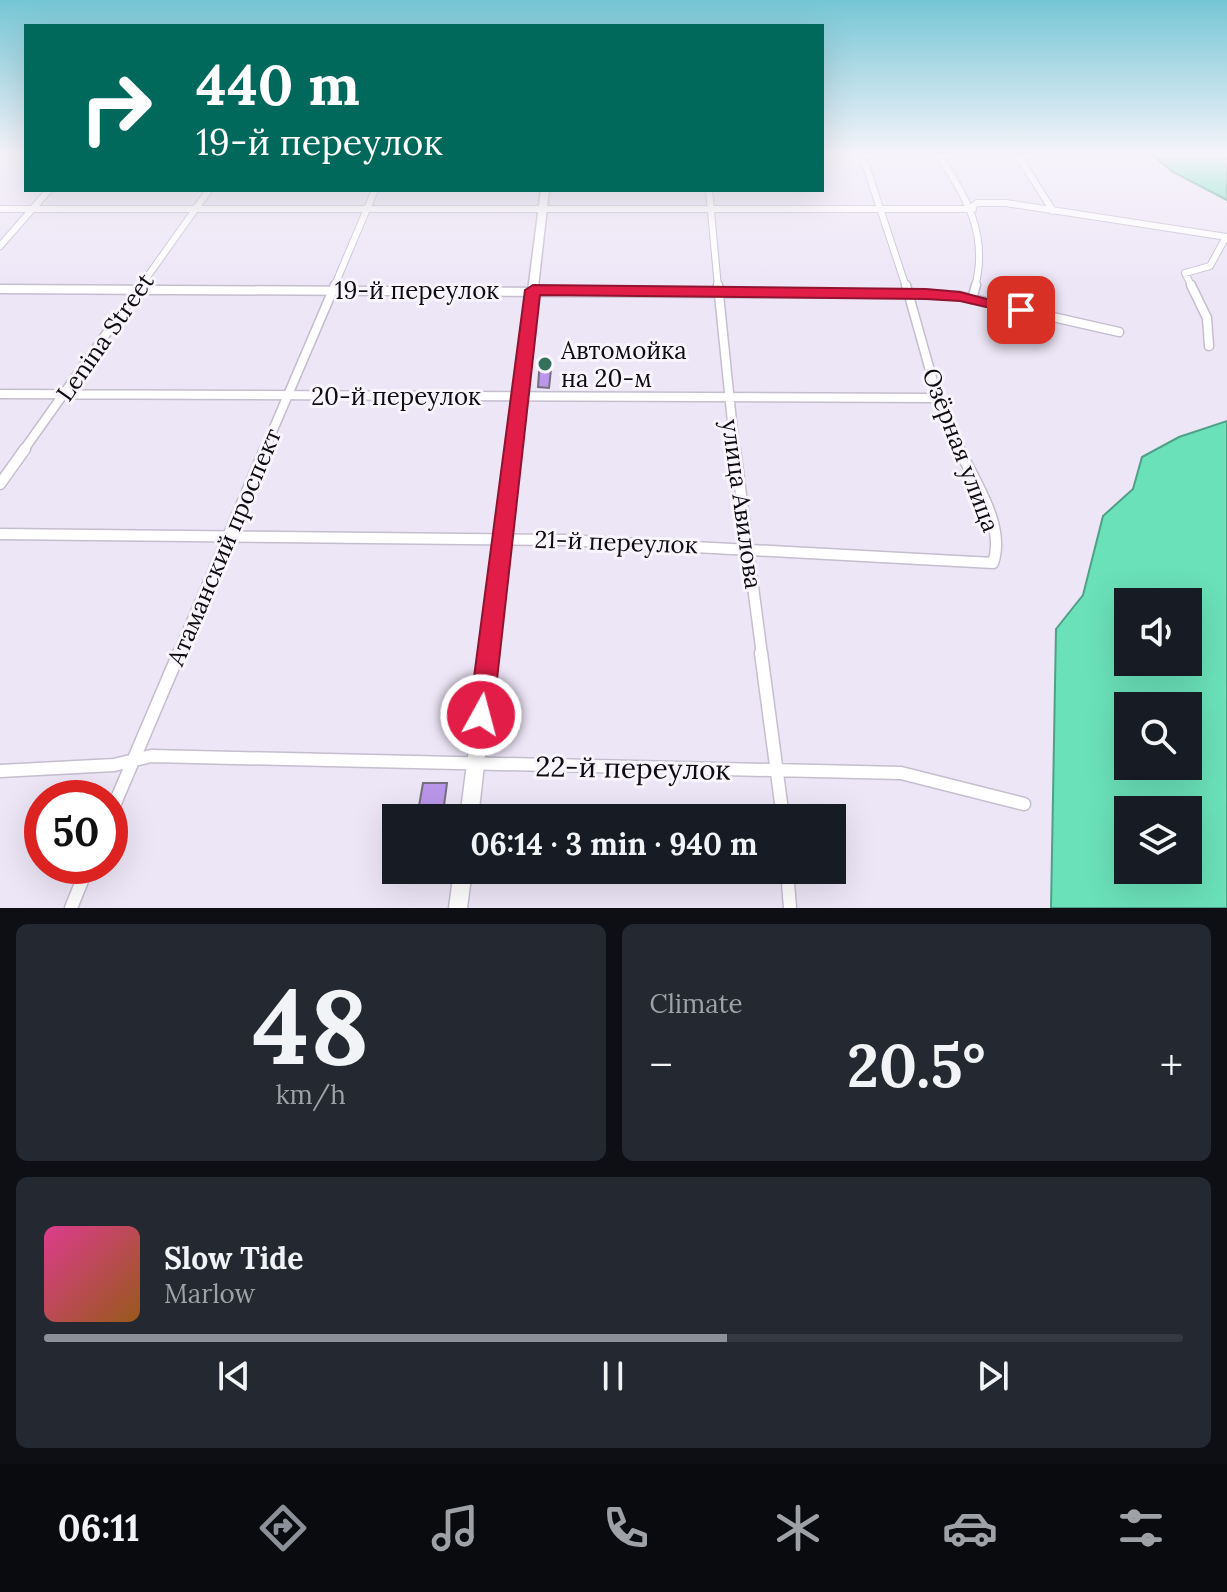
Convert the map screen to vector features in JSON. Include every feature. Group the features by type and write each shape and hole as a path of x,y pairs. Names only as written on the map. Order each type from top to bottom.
{"main road":[{"path":"471,804 544,196"},
{"path":"458,908 461,884"}],"street":[{"path":"0,246 43,196"},
{"name":"Lenina Street","path":"0,484 205,196"},
{"name":"Атаманский проспект","path":"125,780 372,196"},
{"name":"улица Авилова","path":"709,196 728,398 782,804"},
{"name":"Озёрная улица","path":"878,196 937,398 988,509 998,549 993,563"},
{"path":"965,196 979,222 979,278 972,299"},
{"path":"1044,196 1053,211"},
{"path":"0,209 883,210 973,208 991,202 1227,237 1210,266 1185,273 1207,318 1209,346"},
{"name":"19-й переулок","path":"0,289 907,294 972,299 1119,332"},
{"name":"20-й переулок","path":"0,394 937,398"},
{"name":"21-й переулок","path":"0,534 503,539 748,547 993,563"},
{"name":"22-й переулок","path":"0,771 114,765 151,756 197,756 901,773 1024,804"},
{"path":"71,908 81,884"},
{"path":"788,884 790,908"}],"shaded area":[{"path":"1227,421 1227,908 1051,908 1056,629 1083,595 1103,516 1133,489 1142,457 1179,437"}],"building":[{"path":"540,359 552,360 549,388 538,387"},
{"path":"423,783 447,783 444,804 419,804"}],"place":[{"name":"Автомойка на 20-м","path":"545,364"}],"route":[{"path":"481,715 533,290 926,294 960,296 1021,310"}]}
